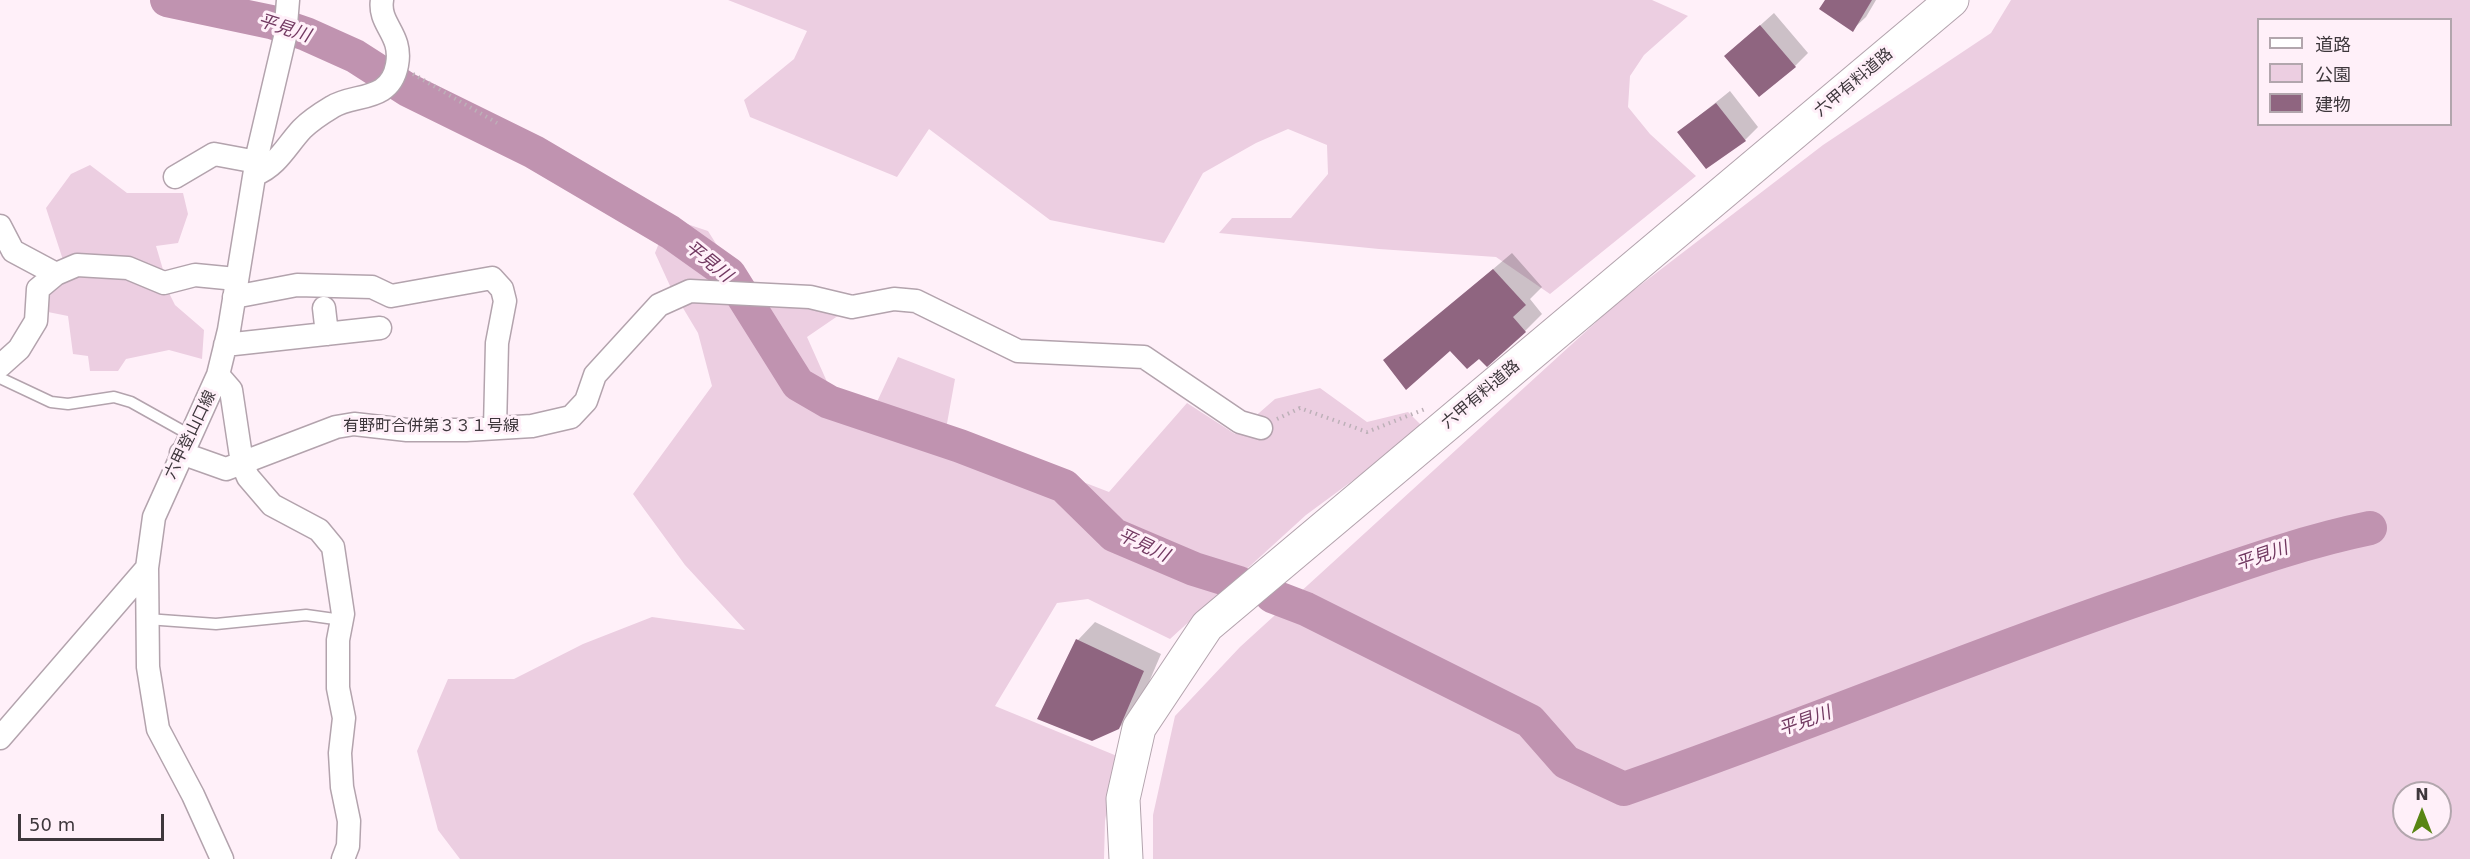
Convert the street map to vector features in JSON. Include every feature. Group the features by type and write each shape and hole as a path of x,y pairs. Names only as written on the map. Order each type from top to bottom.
{"main road":[{"name":"六甲有料道路","path":"1126,859 1123,799 1138,728 1207,626 1952,0"}],"street":[{"path":"175,177 214,154 257,168 268,169 303,128 334,105 366,98 394,72 399,52 394,33 381,15 382,0"},
{"name":"六甲登山口線","path":"222,859 193,795 158,729 148,667 147,568 154,517 218,375 287,17"},
{"path":"0,226 13,251 56,274"},
{"path":"0,366 19,349 36,321 38,289 56,274 77,265 128,268 164,283 195,274 235,288 297,285 372,287 390,296 492,278 502,289 505,301 497,343 495,428"},
{"name":"有野町合併第３３１号線","path":"186,444 226,469 336,427 354,424 408,429 495,428 532,426 571,417 586,401 595,375 659,305 690,291 810,297 852,307 894,299 916,301 1018,351 1144,357 1240,422 1261,428"},
{"path":"324,308 327,334"},
{"path":"225,345 380,328"},
{"path":"218,375 231,390 242,463 248,477 273,505 319,530 333,547 342,620 338,640 338,688 344,718 340,753 342,787 349,821 348,846 343,859"},
{"path":"0,738 147,568"}],"lane":[{"path":"0,378 51,402 68,404 114,397 131,402 186,444"},
{"path":"147,619 216,624 306,615 342,620"}],"path":[{"path":"394,72 497,123"},
{"path":"1261,428 1300,408 1367,432 1424,407 1442,428"}],"green space":[{"path":"728,0 1652,0 1688,16 1644,55 1630,76 1628,107 1650,134 1696,176 1550,294 1496,257 1379,249 1219,233 1232,218 1291,218 1328,174 1327,145 1288,129 1256,143 1203,173 1164,243 1050,220 929,129 897,177 750,117 744,100 794,59 807,31"},
{"path":"2011,0 2470,0 2470,859 1153,859 1153,815 1175,716 1240,647 1617,303 1823,145 1991,33"},
{"path":"90,165 127,193 183,193 188,214 178,243 156,246 164,273 63,260 46,208 71,174"},
{"path":"669,218 708,231 750,298 845,311 807,337 828,384 876,404 898,357 955,379 946,429 1109,492 1187,403 1235,434 1275,399 1320,388 1367,422 1408,412 1424,428 1306,515 1170,639 1088,599 1057,603 995,706 1117,756 1105,821 1104,859 460,859 438,830 417,751 448,679 514,679 583,644 652,617 745,630 685,565 633,494 712,386 698,333 671,288 655,253"},
{"path":"80,269 166,287 175,305 204,330 202,359 169,350 126,359 118,371 90,371 88,356 73,354 68,316 43,311 43,286"}],"building":[{"path":"1825,0 1872,0 1853,32 1819,9"},
{"path":"1760,25 1796,67 1759,97 1724,56"},
{"path":"1716,103 1746,141 1706,169 1677,132"},
{"path":"1493,269 1526,305 1513,317 1526,332 1487,367 1479,359 1467,369 1450,351 1406,390 1383,360"},
{"path":"1076,639 1144,671 1119,729 1092,741 1037,719"}],"waterway":[{"name":"平見川","path":"167,0 271,22 306,34 355,56 408,90 534,152 670,232 729,274 798,384 829,402 960,446 1064,486 1114,535 1194,569 1239,583"},
{"name":"平見川","path":"1272,596 1306,609 1530,721 1566,762 1624,789 2090,616 2263,557 2370,528"}]}
